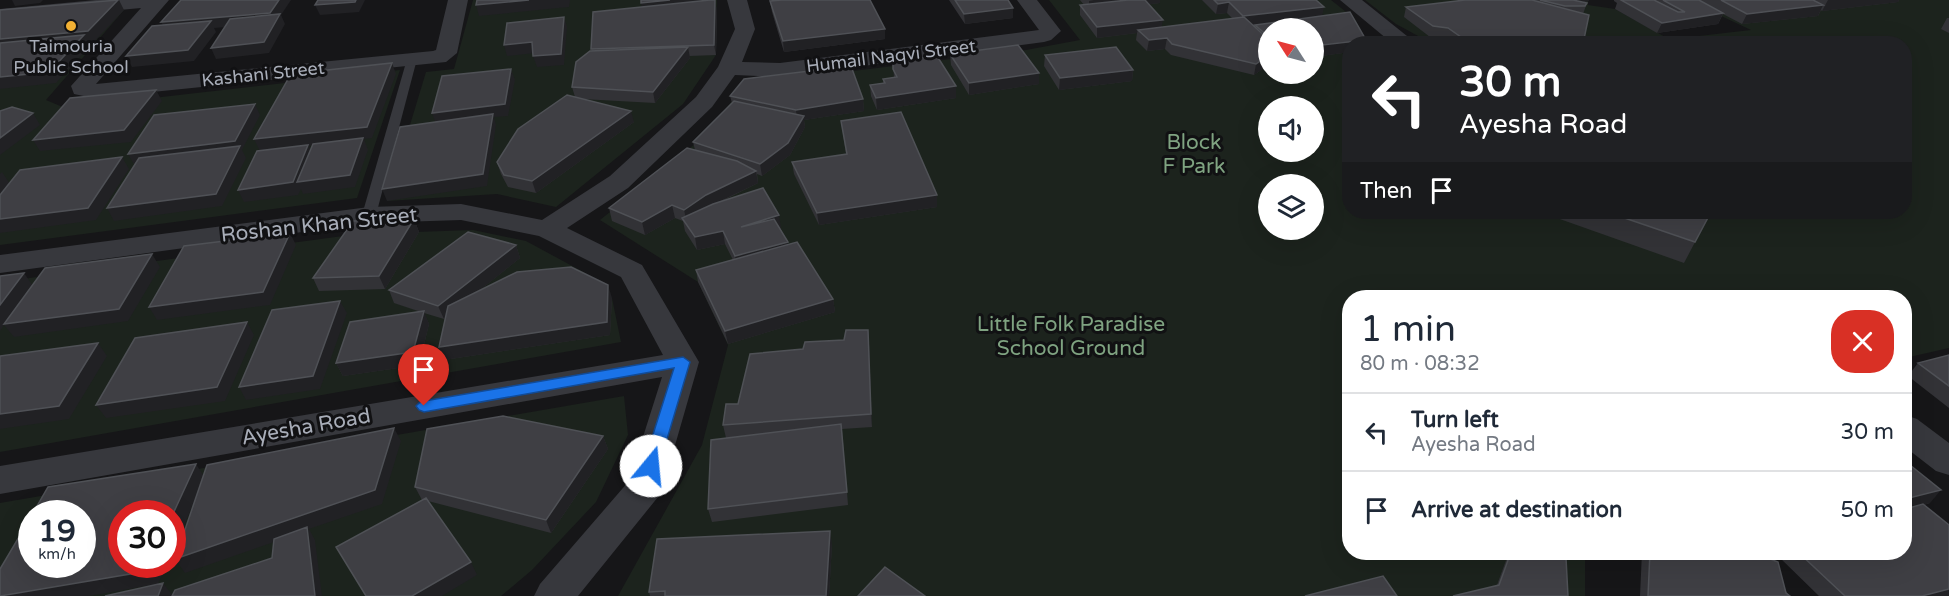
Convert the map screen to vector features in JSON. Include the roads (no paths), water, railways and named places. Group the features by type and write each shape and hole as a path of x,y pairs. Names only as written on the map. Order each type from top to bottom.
{"street":[{"name":"Kashani Street","path":"159,0 82,86 82,89 93,91 444,55 458,0"},
{"path":"0,15 159,0"},
{"path":"547,230 619,182 704,102 729,68 745,29 737,0"},
{"name":"Humail Naqvi Street","path":"729,68 780,70 1044,36 1051,31 1027,0"},
{"path":"1350,0 1397,36"},
{"name":"Roshan Khan Street","path":"0,264 369,215 461,212 547,230 632,271 683,362"},
{"path":"554,596 645,487 683,362"},
{"name":"Ayesha Road","path":"0,480 683,362"},
{"path":"1912,433 1949,462"}],"lane":[{"path":"369,215 412,59"}],"place":[{"name":"Taimouria Public School","path":"71,26"}],"park label":[{"name":"Block F Park","path":"1194,154"},
{"name":"Little Folk Paradise School Ground","path":"1071,336"}]}
